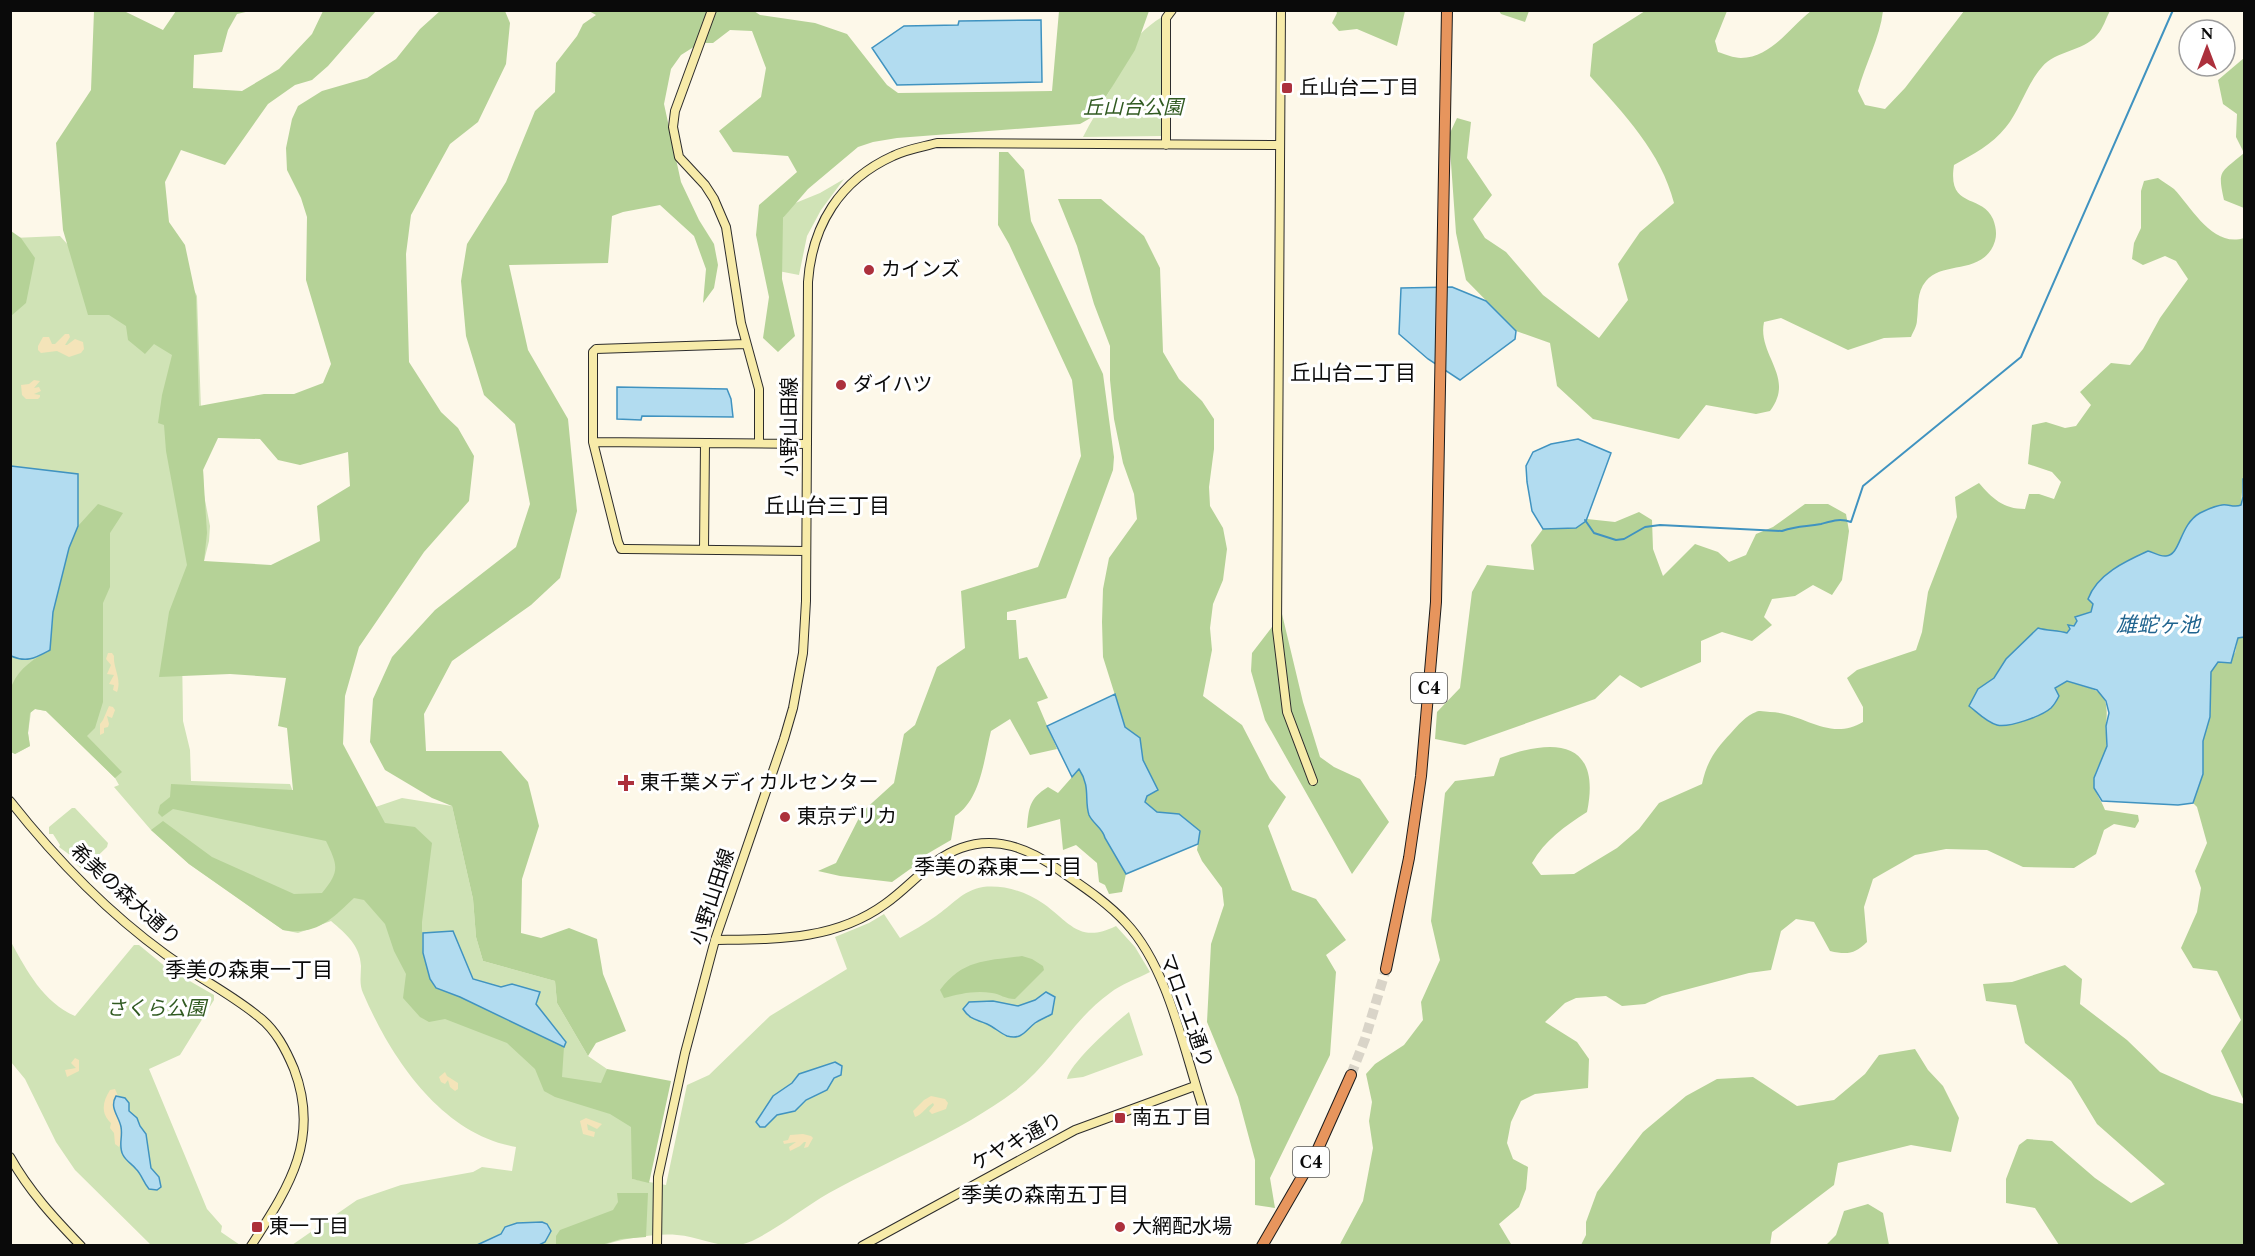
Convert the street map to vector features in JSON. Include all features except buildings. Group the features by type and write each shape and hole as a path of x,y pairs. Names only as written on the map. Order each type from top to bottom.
{"highway":[{"name":"C4","path":"1386,969 1409,858 1424,744 1436,602 1445,12"},
{"name":"C4","path":"1262,1245 1317,1150 1351,1075"}],"street":[{"path":"712,10 675,111 673,127 679,157 705,185 726,227 746,344 759,389 759,443"},
{"path":"1166,145 1166,18 1172,10"},
{"path":"1281,10 1277,630 1287,712 1313,782"},
{"name":"小野山田線","path":"657,1245 658,1177 692,1025 716,940 784,739 793,708 803,653 809,264 814,242 825,216 848,186 874,166 895,155 937,143 1280,145"},
{"path":"746,344 596,349 593,352 593,442 618,542 621,549 806,551"},
{"path":"593,442 807,444"},
{"path":"704,550 705,443"},
{"name":"希美の森大通り","path":"10,801 61,862 100,899 164,953 224,990 261,1018 279,1039 290,1059 299,1086 303,1114 300,1155 288,1185 251,1245"},
{"name":"マロニエ通り","path":"716,940 790,939 830,931 847,925 883,906 911,884 927,867 950,853 977,844 1017,846 1040,856 1109,906 1137,936 1166,991 1204,1111"},
{"name":"ケヤキ通り","path":"862,1245 1075,1130 1195,1086"},
{"path":"10,1157 42,1205 81,1245"}],"green space":[{"path":"94,11 124,11 163,30 176,11 250,11 237,14 228,30 222,52 194,55 193,88 242,91 279,69 312,34 323,11 376,11 328,66 312,80 295,85 268,104 225,165 181,150 165,182 169,222 185,245 196,297 199,406 264,394 294,394 323,383 331,364 306,280 307,217 301,198 287,170 286,148 292,119 298,106 322,91 367,78 396,59 420,29 440,11 505,11 510,23 506,64 478,122 450,144 411,215 406,254 409,362 441,412 458,428 474,456 469,501 424,552 359,647 345,696 343,744 385,823 415,827 432,843 422,922 422,945 436,988 460,997 564,1047 562,1077 601,1083 607,1069 671,1081 649,1183 632,1179 631,1127 610,1114 555,1097 544,1091 535,1069 507,1043 445,1019 429,1022 420,1017 403,998 406,974 394,951 385,924 364,900 354,898 331,919 314,928 283,930 189,864 151,830 163,821 212,857 294,894 322,893 334,873 335,863 326,841 173,809 162,817 158,813 160,805 170,797 171,784 293,790 287,728 278,726 286,678 230,674 159,677 169,612 187,565 166,451 164,425 158,423 172,355 154,344 145,354 128,340 126,326 109,315 88,315 63,230 56,143 91,90","holes":["218,438 260,439 278,460 300,465 348,452 350,486 317,506 320,541 271,565 204,561 207,533 203,470"]},
{"path":"589,11 754,11 760,15 815,23 847,34 887,85 898,93 1052,91 1059,11 1149,11 1135,50 1094,116 1080,124 897,138 873,142 858,147 808,189 783,218 782,279 795,336 778,352 763,338 769,297 756,235 759,205 797,172 788,156 733,152 719,131 761,97 766,68 752,31 730,30 713,43 700,43 681,55 671,69 664,104 681,182 699,220 714,244 718,265 714,288 703,303 706,269 694,236 660,205 612,216 608,263 509,265 528,350 568,419 577,511 560,578 531,605 452,661 424,714 426,751 501,751 528,782 539,826 522,879 521,933 541,938 569,928 597,939 603,974 626,1031 596,1043 588,1056 557,1003 555,981 483,961 476,937 473,899 452,806 432,798 385,770 370,742 373,699 392,657 435,610 516,547 530,504 515,424 484,395 466,336 461,281 467,244 506,182 535,111 555,92 556,63 577,36 583,24 596,15"},
{"path":"1336,11 1405,11 1397,46 1357,29 1339,31 1332,23"},
{"path":"1499,11 1529,11 1525,22 1501,14"},
{"path":"1645,11 1727,11 1715,41 1718,52 1741,58 1762,53 1771,47 1811,11 1883,11 1879,31 1858,91 1865,105 1885,109 1905,88 1964,11 2110,11 2101,30 2091,41 2055,57 2042,67 2011,120 1995,139 1954,165 1953,179 1956,189 1960,195 1988,211 1995,225 1995,241 1990,252 1982,259 1973,264 1942,271 1926,281 1919,295 1917,322 1911,337 1884,338 1848,350 1781,318 1764,322 1763,334 1778,377 1779,387 1777,399 1770,411 1756,414 1706,405 1679,439 1593,419 1557,386 1550,343 1516,331 1466,280 1456,233 1449,135 1457,118 1471,122 1467,158 1492,195 1473,219 1485,238 1506,252 1543,295 1599,338 1628,300 1618,264 1640,232 1674,203 1668,184 1651,150 1628,119 1590,76 1593,44"},
{"name":"丘山台公園","path":"1162,17 1161,136 1083,137 1109,92 1134,41"},
{"path":"2244,58 2244,153 2236,137 2237,114 2223,104 2218,80 2237,78 2237,64"},
{"path":"999,152 1008,152 1024,170 1031,221 1103,374 1114,457 1113,470 1066,598 1007,612 1007,620 1016,620 1019,659 1027,657 1048,698 1037,702 1057,749 1030,755 1010,719 991,731 976,789 964,809 955,816 951,840 927,854 892,882 818,871 836,863 862,812 894,783 904,734 915,725 937,667 965,648 961,591 1038,567 1081,456 1072,380 998,225"},
{"path":"2244,153 2244,208 2224,200 2221,177 2226,168"},
{"path":"2158,178 2174,189 2213,232 2233,240 2244,238 2244,479 2241,505 2199,514 2192,519 2175,551 2171,554 2161,556 2148,551 2119,566 2093,604 2091,612 2075,617 2077,621 2067,633 2038,628 2006,659 1994,678 1978,689 1997,725 2037,717 2055,688 2067,681 2100,693 2106,704 2107,743 2095,775 2094,787 2105,810 2138,815 2139,821 2135,828 2114,824 2104,830 2096,854 2074,868 2023,867 1987,850 1946,849 1915,855 1873,879 1864,907 1867,942 1855,951 1841,953 1830,951 1814,922 1796,919 1781,931 1771,970 1749,973 1662,996 1645,1004 1622,1006 1606,996 1576,998 1565,1003 1545,1022 1577,1042 1589,1059 1588,1088 1535,1094 1521,1101 1511,1122 1507,1143 1513,1159 1528,1167 1526,1189 1519,1207 1499,1224 1511,1244 1517,1245 1339,1246 1363,1201 1373,1148 1369,1121 1372,1102 1366,1074 1375,1064 1404,1045 1423,1020 1421,1002 1440,960 1431,921 1445,793 1455,781 1494,776 1500,758 1538,748 1555,747 1569,750 1580,758 1587,770 1590,788 1587,812 1556,834 1532,863 1541,875 1574,874 1617,848 1639,829 1659,803 1702,784 1706,769 1716,751 1739,724 1753,713 1761,711 1782,714 1816,725 1839,729 1863,722 1863,707 1847,678 1857,670 1916,650 1922,632 1928,592 1957,517 1955,497 1979,483 1993,498 2010,507 2025,509 2029,494 2039,494 2054,499 2061,482 2052,472 2028,464 2032,425 2046,422 2065,428 2076,426 2091,405 2080,392 2111,363 2130,365 2143,349 2160,318 2188,279 2176,261 2165,256 2143,265 2132,259 2134,243 2141,228 2141,191 2144,181"},
{"path":"844,179 821,210 807,236 799,275 773,270 773,232 793,204 820,193"},
{"path":"1058,199 1101,199 1144,236 1160,268 1163,352 1179,379 1202,401 1214,419 1214,449 1209,487 1210,506 1223,528 1227,549 1223,580 1213,604 1210,628 1212,650 1203,696 1242,725 1270,779 1286,797 1268,826 1292,890 1316,899 1346,940 1326,955 1336,972 1330,1055 1270,1178 1275,1208 1255,1205 1255,1160 1238,1097 1207,1022 1211,944 1224,905 1222,888 1202,861 1197,850 1200,831 1179,814 1157,812 1145,802 1147,796 1158,790 1143,760 1140,738 1125,727 1103,657 1103,589 1109,558 1137,519 1134,494 1123,463 1114,419 1110,380 1110,346 1094,304 1077,246"},
{"path":"11,231 21,238 35,258 26,303 11,316"},
{"path":"11,236 13,238 60,236 87,266 181,264 197,296 204,495 210,526 209,541 182,649 183,721 190,750 191,781 290,784 302,816 352,815 402,798 452,806 473,899 476,937 483,961 555,981 557,1003 588,1056 607,1069 605,1099 648,1106 632,1179 666,1185 687,1085 709,1075 770,1016 847,969 835,937 884,914 900,938 932,919 969,891 983,887 1007,888 1037,899 1076,929 1084,932 1104,931 1116,926 1135,947 1150,972 1119,987 1097,1004 1028,1080 993,1106 948,1133 829,1193 752,1241 724,1245 687,1236 659,1235 601,1246 292,1245 357,1200 401,1185 473,1172 482,1167 512,1171 516,1147 489,1139 464,1127 422,1090 388,1043 363,993 360,959 355,946 347,935 331,921 298,933 283,930 189,864 151,830 114,787 119,785 115,778 46,711 35,709 31,712 28,733 30,746 15,754 11,752"},
{"path":"98,504 123,513 110,533 110,587 103,603 103,702 95,728 87,736 122,772 115,778 46,711 35,709 30,713 28,733 30,746 15,754 11,752 9,707 12,685 23,669 50,650 53,612 69,548 78,526"},
{"path":"1805,504 1828,504 1846,514 1849,531 1842,580 1832,595 1813,585 1795,596 1772,599 1764,617 1772,625 1752,641 1722,632 1701,641 1701,662 1641,688 1620,675 1595,699 1465,745 1435,739 1437,712 1460,688 1472,592 1487,565 1534,570 1531,545 1543,529 1576,528 1587,519 1615,522 1639,512 1652,520 1653,549 1663,576 1695,544 1718,552 1729,562 1746,555 1756,534 1773,527"},
{"path":"1282,614 1303,702 1320,757 1334,767 1360,779 1389,822 1352,874 1265,720 1251,671 1252,653"},
{"path":"2244,637 2244,1101 2221,1051 2241,1020 2217,971 2193,968 2181,948 2197,912 2201,888 2195,871 2207,843 2197,807 2193,803 2203,774 2203,741 2210,717 2211,672 2218,662 2235,653 2238,638"},
{"path":"1080,768 1088,789 1089,815 1104,833 1126,874 1122,892 1109,894 1105,885 1099,882 1097,863 1076,845 1063,850 1060,819 1027,828 1030,809 1037,796 1048,787 1058,793"},
{"path":"75,808 108,843 107,847 83,870 76,864 74,858 59,847 53,834 49,834 49,827"},
{"name":"さくら公園","path":"11,942 37,985 54,1003 75,1016 134,945 139,945 167,968 214,995 214,1000 180,1055 149,1069 207,1209 222,1226 221,1232 240,1245 151,1245 75,1170 56,1142 25,1079 11,1062"},
{"path":"1022,956 1043,966 1044,970 1015,999 979,992 944,998 940,990 958,972 976,963"},
{"path":"2065,965 2082,979 2080,1004 2127,1040 2160,1072 2212,1095 2244,1104 2244,1245 2059,1245 2035,1208 2006,1203 2006,1179 2019,1145 2027,1139 2052,1141 2095,1178 2131,1203 2165,1184 2097,1124 2071,1081 2025,1043 2016,1005 1986,1001 1983,984 2012,982"},
{"path":"1129,1012 1143,1055 1083,1077 1067,1079 1084,1054"},
{"path":"1915,1049 1928,1070 1943,1086 1959,1118 1951,1152 1911,1145 1838,1163 1834,1185 1772,1232 1770,1245 1581,1245 1586,1235 1586,1222 1597,1192 1643,1132 1686,1096 1717,1079 1753,1077 1797,1106 1834,1100 1865,1074 1879,1055"},
{"path":"617,1193 648,1193 646,1237 621,1239 601,1245 556,1245 556,1236 560,1230 613,1210 618,1202"},
{"path":"1868,1204 1883,1213 1889,1245 1826,1245 1836,1235 1844,1211"}],"sand":[{"path":"65,334 69,334 70,337 65,345 75,339 83,342 84,349 81,353 69,357 57,351 41,353 38,350 43,337 49,337 52,344 55,344"},
{"path":"34,380 40,381 34,388 39,387 41,391 34,394 40,397 26,399 22,395 21,385 29,384"},
{"path":"108,653 114,656 117,692 113,690 114,685 109,684 114,675 107,674 111,665 106,659"},
{"path":"109,706 115,710 112,718 107,716 108,727 104,728 104,733 100,735 100,724"},
{"path":"75,1058 79,1060 79,1071 67,1077 65,1070 76,1068 71,1063"},
{"path":"445,1072 458,1083 458,1089 455,1091 450,1087 448,1080 445,1084 441,1082 439,1077"},
{"path":"115,1089 118,1096 114,1110 122,1133 119,1147 115,1144 114,1133 110,1128 111,1123 104,1111 104,1103 110,1090"},
{"path":"931,1096 945,1099 948,1103 946,1109 932,1114 929,1111 933,1103 915,1117 913,1111"},
{"path":"586,1118 602,1124 597,1129 587,1124 588,1130 595,1132 594,1137 583,1134 580,1121"},
{"path":"803,1134 813,1138 808,1147 804,1148 806,1142 804,1142 790,1151 789,1147 796,1142 784,1144 783,1141 788,1140 790,1135"}],"water":[{"path":"1041,20 1042,82 897,85 872,48 904,26 958,25 959,21"},
{"path":"1452,287 1486,301 1516,331 1515,339 1460,380 1428,359 1399,334 1401,288"},
{"path":"617,387 727,389 731,399 733,417 642,416 641,420 617,419"},
{"path":"1578,439 1611,453 1586,521 1576,528 1543,529 1532,511 1526,466 1533,452 1551,444"},
{"path":"11,466 78,474 78,526 69,548 53,612 50,650 26,659 11,656"},
{"name":"雄蛇ヶ池","path":"2243,479 2244,637 2238,638 2231,663 2218,662 2211,672 2210,717 2203,741 2203,774 2193,803 2178,805 2102,801 2094,788 2094,778 2107,746 2106,726 2109,713 2106,701 2097,690 2067,681 2055,688 2059,696 2051,708 2033,718 2009,725 1993,724 1969,706 1978,689 1994,678 2006,659 2038,628 2067,633 2070,629 2068,625 2074,626 2077,621 2075,617 2091,612 2093,604 2088,599 2092,590 2113,569 2148,551 2161,556 2171,554 2175,551 2188,525 2200,513 2219,506 2241,505"},
{"path":"1115,694 1125,727 1140,738 1143,760 1158,790 1147,796 1145,802 1157,812 1179,814 1200,831 1198,844 1126,874 1102,831 1089,815 1083,776 1079,769 1072,777 1047,726"},
{"path":"453,931 473,979 501,987 512,984 540,992 536,1004 566,1042 564,1047 460,997 436,988 430,979 423,953 423,933"},
{"path":"1046,992 1055,997 1052,1014 1016,1037 1007,1036 990,1025 974,1019 963,1009 969,1002 993,1001 1018,1006 1035,1000"},
{"path":"835,1062 842,1066 841,1075 834,1078 827,1090 806,1100 795,1111 777,1115 765,1127 760,1127 756,1122 773,1096 792,1083 799,1074"},
{"path":"116,1096 125,1098 129,1103 129,1111 137,1118 146,1134 151,1168 159,1177 161,1187 157,1190 149,1189 138,1171 123,1155 121,1127 114,1108"},
{"path":"542,1222 547,1224 551,1231 545,1242 539,1245 477,1245 501,1234 505,1227 517,1223"}],"waterway":[{"path":"1585,520 1594,533 1616,540 1624,539 1645,527 1660,525 1782,531 1836,520 1851,522 1863,486 2021,357 2173,10"}],"tunnel":[{"path":"1351,1075 1365,1039 1386,969"}],"place":[{"name":"丘山台二丁目","path":"1287,88"},
{"name":"カインズ","path":"869,270"},
{"name":"ダイハツ","path":"841,385"},
{"name":"東千葉メディカルセンター","path":"626,783"},
{"name":"東京デリカ","path":"785,817"},
{"name":"南五丁目","path":"1120,1118"},
{"name":"東一丁目","path":"257,1227"},
{"name":"大網配水場","path":"1120,1227"}],"district":[{"name":"丘山台二丁目","path":"1353,374"},
{"name":"丘山台三丁目","path":"827,507"},
{"name":"季美の森東二丁目","path":"998,868"},
{"name":"季美の森東一丁目","path":"249,971"},
{"name":"季美の森南五丁目","path":"1045,1196"}]}
